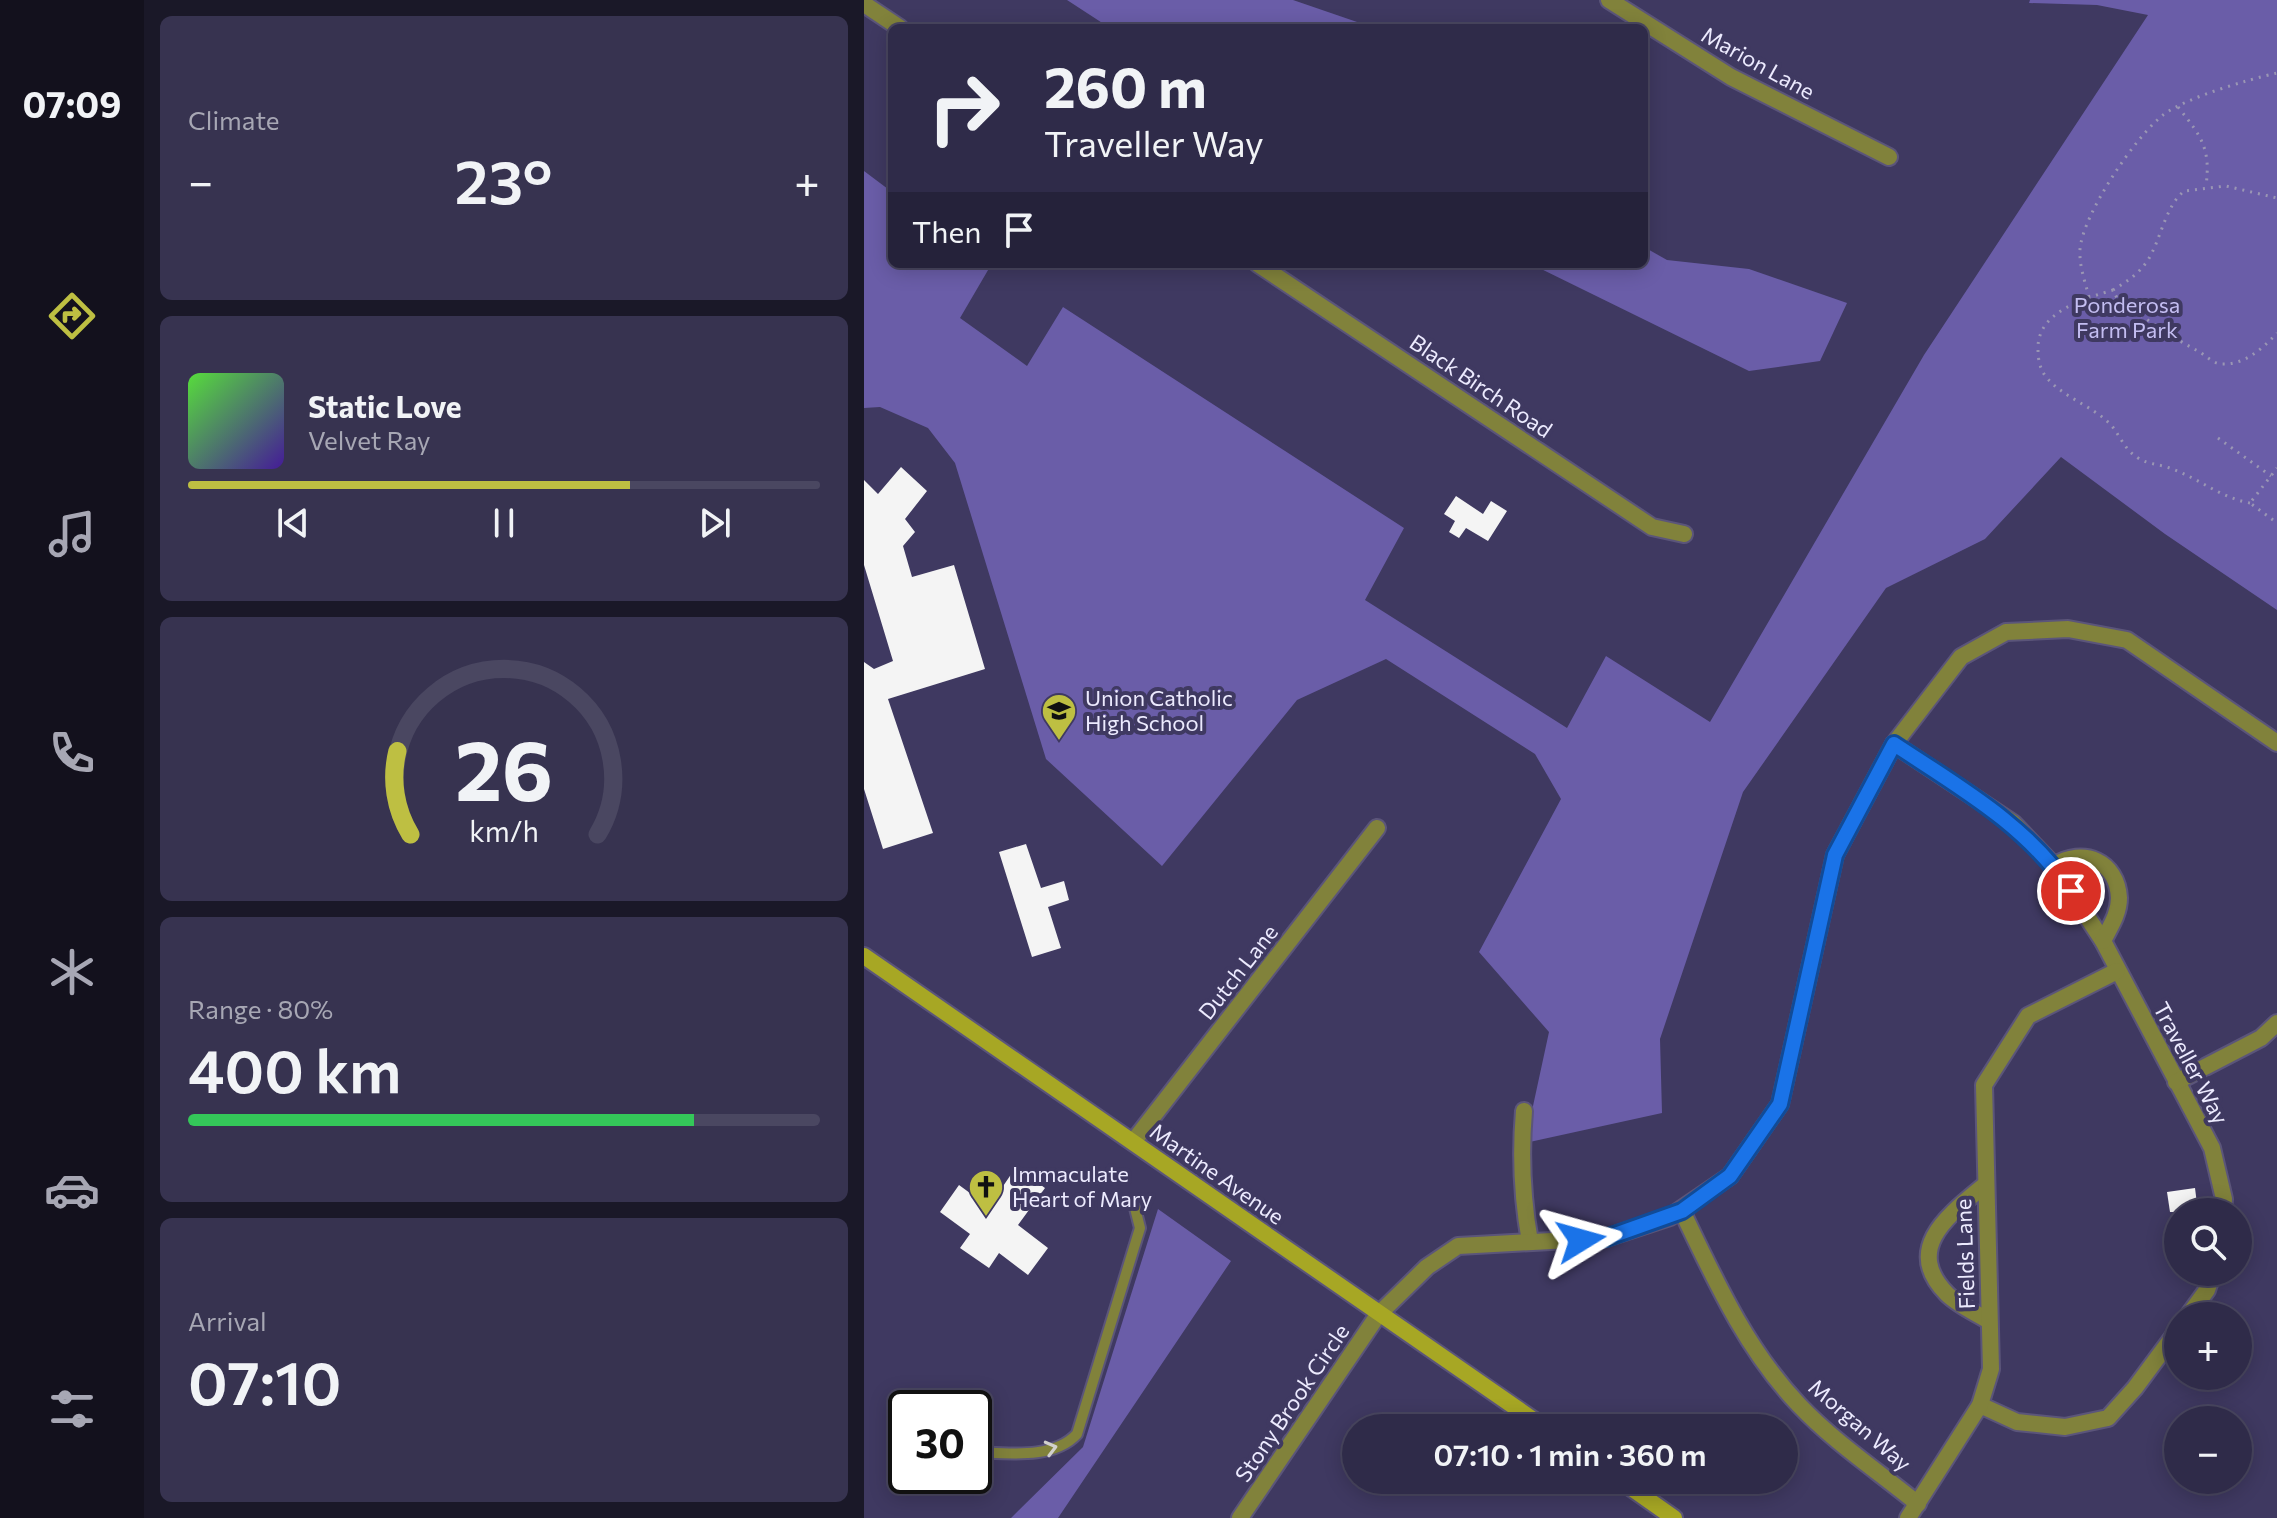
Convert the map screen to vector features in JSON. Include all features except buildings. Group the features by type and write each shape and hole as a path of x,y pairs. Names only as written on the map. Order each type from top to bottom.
{"main road":[{"name":"Martine Avenue","path":"864,956 1525,1414"},
{"path":"1639,1494 1669,1516"}],"street":[{"name":"Marion Lane","path":"1609,0 1647,24"},
{"path":"864,4 894,24"},
{"name":"Marion Lane","path":"1648,25 1731,77 1889,157"},
{"name":"Black Birch Road","path":"1264,268 1652,527 1684,534"},
{"name":"Stony Brook Circle","path":"1240,1518 1380,1313 1427,1267 1458,1246 1606,1238 1682,1211 1730,1176 1780,1104 1835,855 1894,744 1961,657 2006,632 2068,629 2127,640 2277,743"},
{"name":"Traveller Way","path":"1894,744 2013,823 2054,866 2103,941 2212,1148 2224,1198"},
{"name":"Dutch Lane","path":"1133,1142 1377,828"},
{"path":"2054,866 2080,855 2107,866 2115,879 2119,898 2116,916 2103,941"},
{"name":"Fields Lane","path":"1908,1518 1980,1405 1991,1369 1984,1085 2028,1016 2117,971"},
{"path":"2176,1082 2261,1038 2277,1023"},
{"path":"1524,1111 1519,1158 1521,1195 1530,1242"},
{"name":"Fields Lane","path":"1985,1185 1944,1218 1934,1232 1930,1255 1931,1273 1948,1296 1989,1321"},
{"name":"Morgan Way","path":"1682,1211 1732,1315 1776,1380 1802,1408 1918,1504"},
{"path":"1980,1405 2017,1422 2065,1427 2108,1418 2164,1349"}],"lane":[{"path":"992,1452 1038,1452 1068,1444 1077,1434 1140,1228 1135,1208"}],"path":[{"path":"2089,297 2082,272 2080,247 2098,198 2152,125 2178,107 2248,79 2277,73"},
{"path":"2178,107 2205,145 2209,165 2206,186"},
{"path":"2273,520 2250,503 2232,500 2171,468 2138,459 2124,447 2111,425 2045,376 2038,360 2040,331 2050,318 2089,297 2113,290 2136,275 2147,261 2179,195 2191,188 2206,186 2245,189 2277,198"},
{"path":"2113,290 2117,298 2177,342 2199,351 2217,364 2225,365 2252,356 2277,333"},
{"path":"2218,438 2271,476"},
{"path":"2250,503 2277,468"}],"green space":[{"path":"1067,0 1293,0 1360,23 1372,24 1104,24"},
{"name":"Ponderosa Farm Park","path":"2030,0 2277,0 2277,610 2165,534 2061,457 1985,539 1886,588 1743,792 1660,1039 1662,1113 1525,1143 1549,1032 1479,952 1561,799 1535,754 1386,659 1297,700 1162,866 1046,759 955,463 928,428 880,407 864,408 864,171 888,189 888,268 989,268 960,318 1027,366 1063,307 1404,528 1365,600 1567,728 1606,656 1710,722 1924,355 2148,15 2097,5 2029,3"},
{"path":"1648,249 1667,260 1749,269 1847,303 1820,361 1749,371 1539,268 1648,268"},
{"path":"1158,1209 1231,1261 1058,1518 1011,1518 1083,1447"}],"place":[{"name":"Union Catholic High School","path":"1059,742"},
{"name":"Immaculate Heart of Mary","path":"986,1218"}],"route":[{"path":"1581,1240 1606,1238 1682,1211 1730,1176 1780,1104 1835,855 1894,744 2013,823 2054,866 2071,891"}]}
